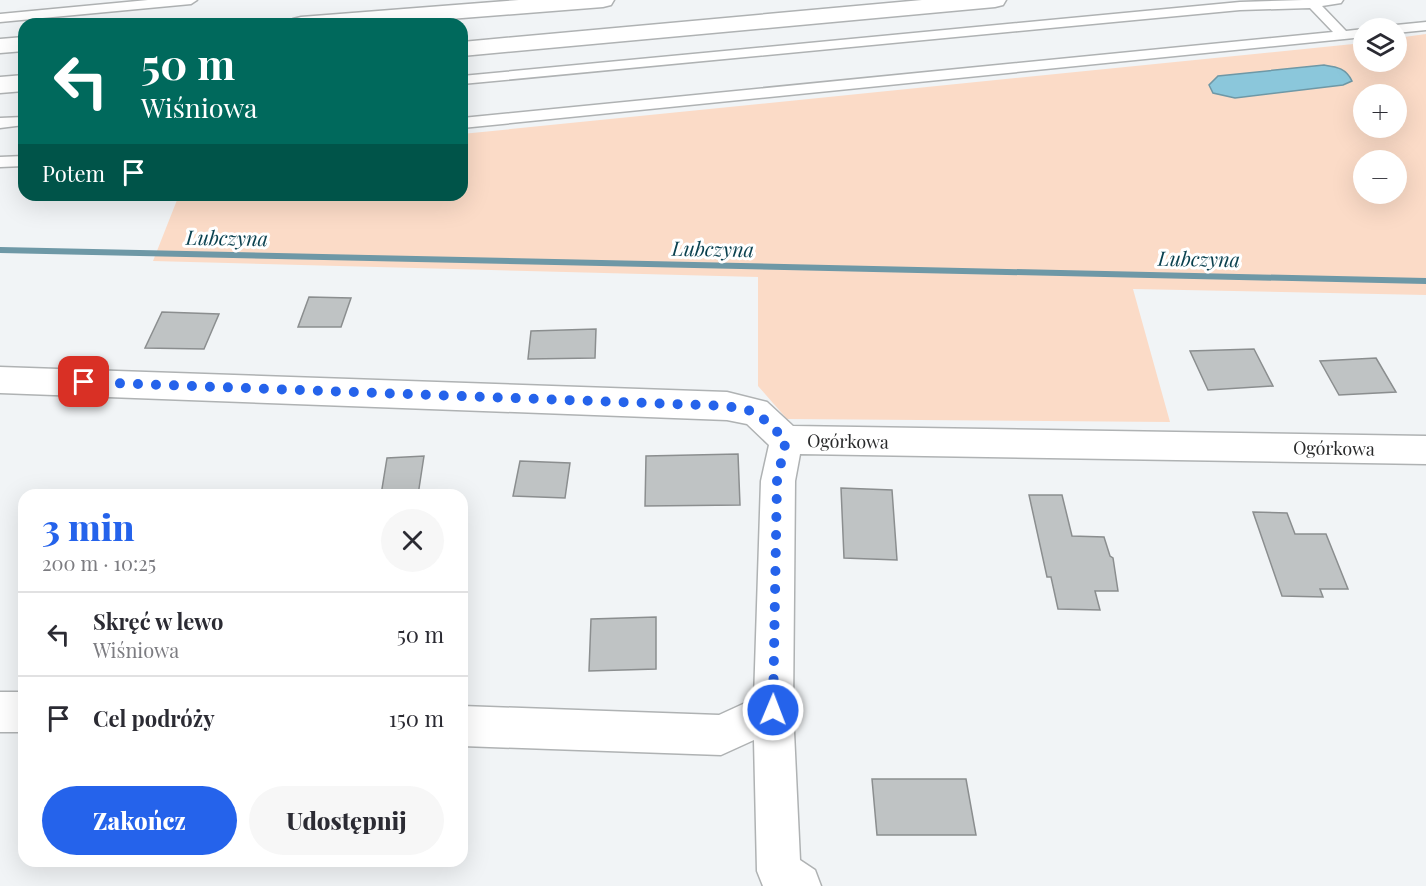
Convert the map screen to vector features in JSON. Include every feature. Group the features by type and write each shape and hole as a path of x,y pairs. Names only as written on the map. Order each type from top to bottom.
{"main road":[{"path":"376,18 603,0"},
{"path":"468,48 995,0"},
{"path":"0,46 18,44"},
{"path":"0,85 18,84"},
{"path":"0,380 727,406 756,412 786,440"},
{"name":"Ogórkowa","path":"799,886 779,871 773,710 777,481 786,440 1426,450"},
{"path":"468,726 721,735 773,710"},
{"path":"0,712 18,712"}],"lane":[{"path":"0,18 48,16 95,8 191,0"},
{"path":"468,79 1240,6 1337,0"},
{"path":"1311,2 1343,35"},
{"path":"1407,28 1426,26"},
{"path":"468,122 1353,34"},
{"path":"0,123 18,122"},
{"path":"0,162 18,161"}],"shaded area":[{"path":"1426,34 1426,295 1133,289 1170,422 787,419 758,386 758,277 153,261 177,201 468,201 468,133 1353,44 1353,72 1407,72 1407,37"}],"water":[{"path":"1324,65 1344,71 1352,81 1343,85 1235,98 1213,93 1209,85 1218,76"}],"building":[{"path":"309,297 351,298 341,327 298,327"},
{"path":"162,312 219,314 204,349 145,348"},
{"path":"596,329 595,358 528,359 531,331"},
{"path":"1254,349 1273,386 1208,390 1190,351"},
{"path":"1376,358 1396,392 1339,395 1320,361"},
{"path":"738,454 740,505 645,506 646,456"},
{"path":"424,456 419,489 382,489 387,458"},
{"path":"520,461 570,463 565,498 513,496"},
{"path":"841,488 892,490 897,560 844,558"},
{"path":"1029,495 1062,495 1072,536 1104,537 1110,556 1113,558 1118,591 1095,591 1100,610 1058,609 1051,577 1047,577"},
{"path":"1253,512 1287,513 1295,534 1326,534 1348,589 1320,589 1323,597 1282,596"},
{"path":"656,617 656,669 589,671 591,619"},
{"path":"872,779 966,779 976,835 877,835"}],"waterway":[{"name":"Lubczyna","path":"0,250 1426,281"}],"route":[{"path":"84,382 727,406 756,412 786,440 777,481 773,710"}]}
